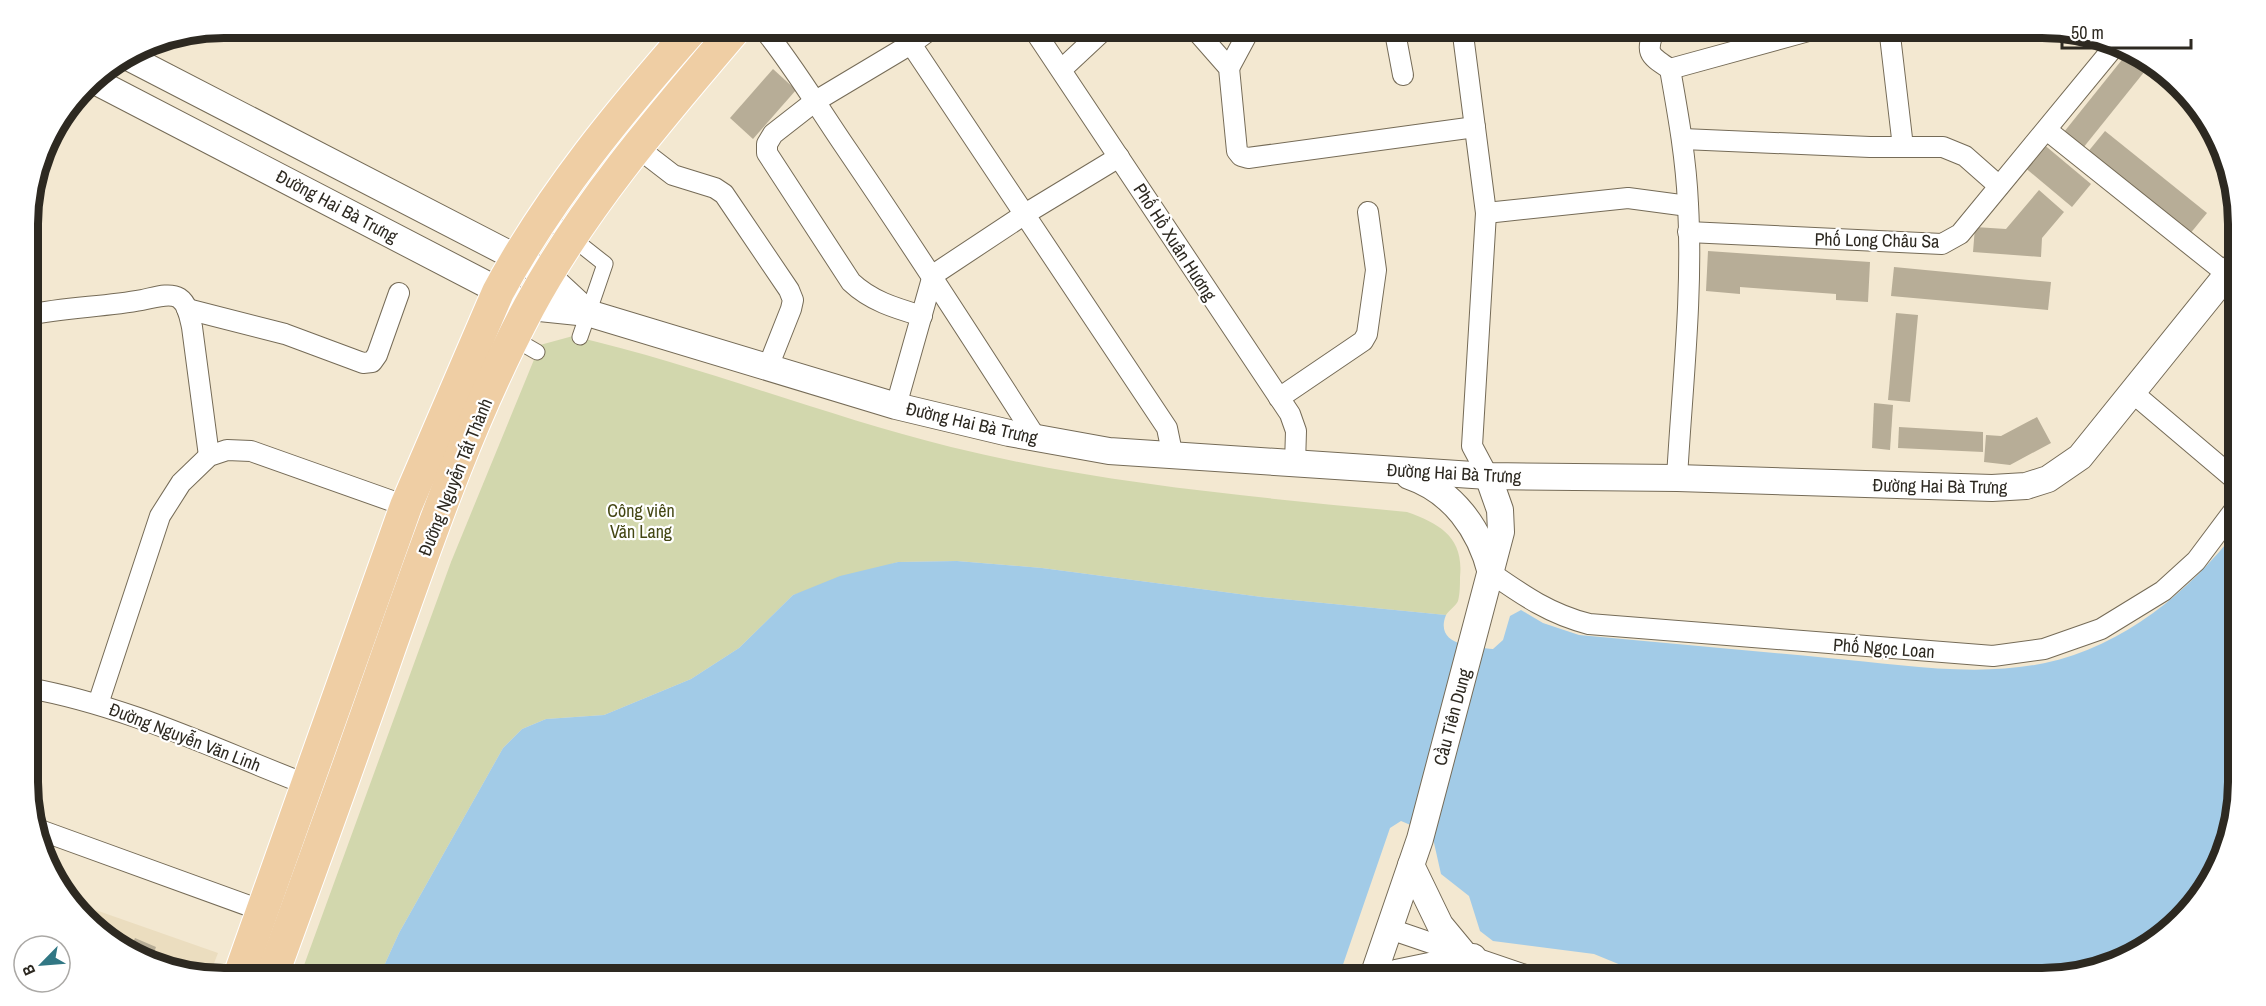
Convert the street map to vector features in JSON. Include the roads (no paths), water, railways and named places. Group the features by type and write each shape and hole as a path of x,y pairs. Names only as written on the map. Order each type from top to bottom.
{"main road":[{"name":"Đường Nguyễn Tất Thành","path":"242,968 406,506 498,292 517,258 576,169 633,97 684,38"},
{"name":"Đường Nguyễn Tất Thành","path":"275,968 436,516 525,345 530,307 547,275 572,238 638,148 728,38"}],"street":[{"path":"771,38 792,63 814,102 933,275 1036,438"},
{"path":"919,38 814,102 773,134 767,144 767,153 851,282 864,294 878,301 922,316"},
{"name":"Phố Hồ Xuân Hương","path":"1040,38 1290,414 1296,431 1295,464"},
{"path":"1062,69 1095,38"},
{"path":"1203,38 1229,68"},
{"path":"1245,38 1229,68 1237,151 1241,156 1248,158 1475,127"},
{"path":"1396,38 1403,75"},
{"path":"1463,38 1486,213 1472,446 1488,476"},
{"path":"1652,38 1649,52 1651,57 1670,69 1683,139 1688,206 1677,478"},
{"path":"1670,69 1783,38"},
{"path":"1890,38 1903,147"},
{"path":"911,44 1167,428 1173,457"},
{"name":"Phố Long Châu Sa","path":"1688,232 1942,244 1960,234 2048,131 2111,51"},
{"name":"Đường Hai Bà Trưng","path":"134,60 517,258 547,275 588,313"},
{"name":"Đường Hai Bà Trưng","path":"101,84 530,307 588,313 896,406 1036,438 1091,448 1173,457 1488,476 1677,478 1923,487 2026,486 2048,479 2073,464 2133,393 2228,273"},
{"path":"2048,131 2228,265"},
{"path":"1683,139 1943,147 1965,156 1999,186"},
{"path":"638,148 673,175 715,188 724,194 789,290 792,300 791,309 768,367"},
{"path":"896,406 933,275 1024,214 1119,157"},
{"path":"1486,213 1628,198 1688,206"},
{"path":"1279,398 1363,341 1367,334 1376,270 1368,212"},
{"path":"544,216 605,264 580,337"},
{"path":"187,309 285,334 363,363 372,362 377,355 399,293"},
{"path":"38,313 59,309 110,306 166,295 179,298 187,309 209,456"},
{"path":"484,324 525,345"},
{"path":"2133,393 2228,474"},
{"path":"98,704 160,516 181,483 209,456 227,450 251,452 406,506"},
{"path":"1380,469 1422,481 1442,492 1475,531 1487,584"},
{"name":"Cầu Tiên Dung","path":"1376,968 1420,839 1501,532 1500,510 1488,476"},
{"name":"Phố Ngọc Loan","path":"1487,584 1530,600 1561,617 1590,624 1993,656 2043,649 2101,628 2137,607 2163,591 2196,561 2228,518"},
{"name":"Đường Nguyễn Văn Linh","path":"38,689 70,695 128,713 338,796"},
{"path":"44,831 263,911"},
{"path":"1411,865 1440,925 1468,955"},
{"path":"1390,928 1505,968"},
{"path":"1416,968 1468,955"}],"water":[{"path":"2228,541 2228,794 2225,819 2214,854 2190,896 2156,930 2125,949 2102,959 2079,965 2054,968 1628,968 1594,954 1493,941 1480,931 1469,896 1441,874 1432,834 1401,821 1390,828 1342,968 383,968 399,933 503,748 522,729 546,719 604,715 691,679 739,648 793,595 840,576 898,562 957,561 1042,568 1262,597 1446,615 1445,633 1450,638 1466,645 1493,649 1503,640 1510,616 1521,610 1543,623 1579,635 1964,670 2045,663 2102,644 2128,630 2176,595"}],"park label":[{"name":"Công viên Văn Lang","path":"641,520"}]}
